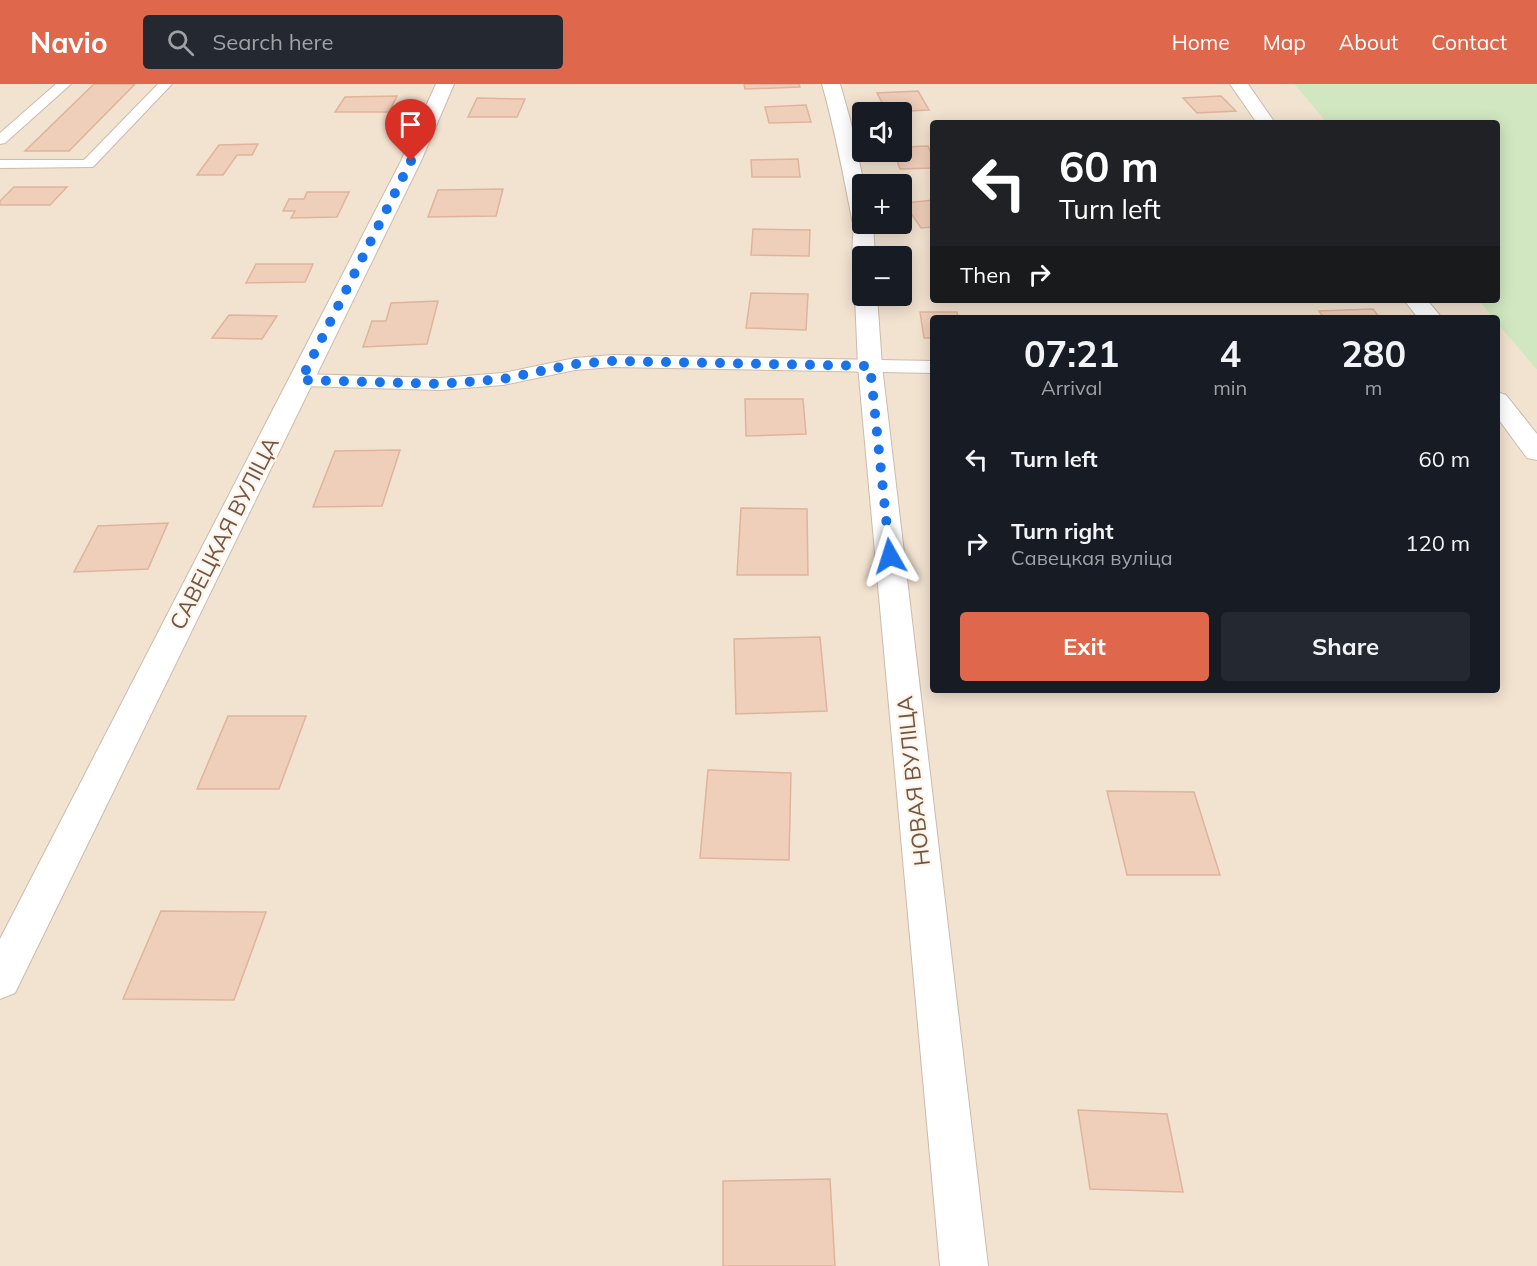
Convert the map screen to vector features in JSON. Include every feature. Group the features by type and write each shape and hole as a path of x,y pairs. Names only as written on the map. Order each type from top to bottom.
{"street":[{"name":"САВЕЦКАЯ ВУЛІЦА","path":"0,980 405,172 445,84"},
{"path":"831,84 852,174"},
{"path":"1239,84 1264,120"},
{"path":"1418,303 1428,315"},
{"name":"НОВАЯ ВУЛІЦА","path":"867,306 870,366 964,1266"},
{"path":"1500,404 1537,452"}],"lane":[{"path":"0,140 64,84"},
{"path":"0,164 88,164 165,84"},
{"path":"301,380 440,384 503,379 575,364 613,361 930,367"}],"shaded area":[{"path":"0,84 1294,84 1324,120 930,120 930,303 1480,303 1490,315 930,315 930,693 1500,693 1500,327 1537,370 1537,1266 0,1266"}],"green space":[{"path":"1294,84 1537,84 1537,370 1500,327 1500,315 1490,315 1480,303 1500,303 1500,120 1324,120"}],"building":[{"path":"94,84 135,84 69,151 25,151"},
{"path":"744,84 799,84 800,87 745,89"},
{"path":"918,91 929,110 912,111 912,102 882,102 877,93"},
{"path":"397,96 389,112 335,112 345,97"},
{"path":"1221,96 1236,111 1197,113 1183,98"},
{"path":"477,98 525,99 517,117 468,117"},
{"path":"806,105 811,122 769,123 765,107"},
{"path":"258,144 252,155 237,155 223,175 197,175 219,145"},
{"path":"928,146 930,168 900,169 898,162 912,162 912,147"},
{"path":"798,159 800,177 752,177 751,160"},
{"path":"14,187 67,187 50,205 0,205 0,201"},
{"path":"503,189 496,216 428,217 438,190"},
{"path":"307,192 349,192 337,217 291,218 295,211 283,211 289,199 304,199"},
{"path":"930,200 930,227 921,228 912,215 912,202"},
{"path":"753,229 810,230 809,256 751,255"},
{"path":"256,264 313,264 305,282 246,283"},
{"path":"751,293 808,294 806,330 746,328"},
{"path":"438,301 427,344 363,347 372,321 386,321 391,303"},
{"path":"1373,309 1378,315 1322,315 1319,311"},
{"path":"920,312 957,312 958,315 930,315 930,338 924,338"},
{"path":"229,315 277,316 262,339 212,338"},
{"path":"745,399 803,399 806,434 746,436"},
{"path":"400,450 382,506 313,507 335,451"},
{"path":"741,508 807,509 808,575 737,575"},
{"path":"168,523 148,569 74,572 98,526"},
{"path":"820,637 827,711 736,714 734,639"},
{"path":"228,716 306,716 279,789 197,789"},
{"path":"708,770 791,773 789,860 700,858"},
{"path":"1107,791 1194,792 1220,875 1127,875"},
{"path":"161,911 266,912 234,1000 123,999"},
{"path":"1078,1110 1167,1114 1183,1192 1090,1189"},
{"path":"830,1179 835,1266 723,1266 723,1181"}],"route":[{"path":"411,161 301,380 440,384 503,379 575,364 613,361 870,366 890,556"}]}
